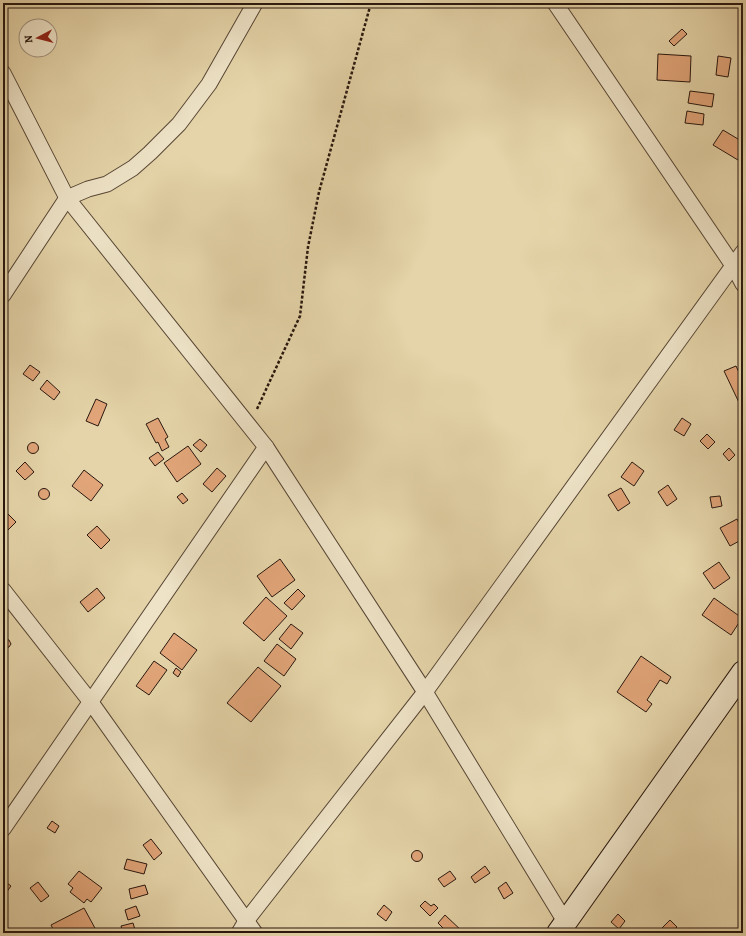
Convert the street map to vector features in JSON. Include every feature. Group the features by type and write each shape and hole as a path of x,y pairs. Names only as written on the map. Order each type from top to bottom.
{"street":[{"path":"3,295 67,198 88,189 107,184 133,168 179,124 209,84 255,3"},
{"path":"555,3 734,267 743,284"},
{"path":"3,73 67,198 266,447 425,692 562,928 743,672"},
{"path":"3,590 90,701 247,929 425,692 734,267 743,252"},
{"path":"3,828 266,447"}],"path":[{"path":"249,426 300,316 308,247 319,192 371,3"}],"building":[{"path":"682,29 687,34 674,46 669,41"},
{"path":"658,54 691,56 690,82 657,80"},
{"path":"718,56 731,58 728,77 716,75"},
{"path":"690,91 714,94 712,107 688,103"},
{"path":"687,111 704,114 703,125 685,123"},
{"path":"723,130 743,142 743,163 713,145"},
{"path":"30,365 40,372 33,381 23,374"},
{"path":"736,366 743,381 743,411 724,371"},
{"path":"47,380 60,392 54,400 40,389"},
{"path":"96,399 107,404 98,426 86,421"},
{"path":"158,418 168,437 165,439 169,447 162,451 146,424"},
{"path":"682,418 691,424 684,436 674,430"},
{"path":"707,434 715,442 708,449 700,441"},
{"path":"200,439 207,445 201,452 193,445"},
{"path":"31,443 35,443 37,444 37,452 31,453 28,450 28,446"},
{"path":"188,446 201,464 177,482 164,463"},
{"path":"729,448 735,455 729,461 723,454"},
{"path":"158,452 164,459 155,466 149,458"},
{"path":"25,462 34,472 25,480 16,471"},
{"path":"632,462 644,471 634,486 621,477"},
{"path":"217,468 226,476 212,492 203,484"},
{"path":"84,470 103,485 91,501 72,486"},
{"path":"668,485 677,499 667,506 658,492"},
{"path":"621,488 630,503 618,511 608,495"},
{"path":"42,489 46,489 48,490 48,498 42,499 39,496 39,492"},
{"path":"182,493 188,500 183,504 177,497"},
{"path":"720,496 722,506 712,508 710,497"},
{"path":"4,510 16,522 7,531 3,527"},
{"path":"737,519 743,531 743,539 730,546 720,528"},
{"path":"97,526 110,540 101,549 87,535"},
{"path":"280,559 295,580 272,597 257,576"},
{"path":"719,562 730,578 714,589 703,573"},
{"path":"97,588 105,598 88,612 80,602"},
{"path":"298,589 305,596 292,610 284,603"},
{"path":"266,597 287,616 264,641 243,623"},
{"path":"714,598 742,618 731,635 702,615"},
{"path":"291,624 303,633 291,649 279,639"},
{"path":"174,633 197,650 182,670 160,653"},
{"path":"3,640 9,640 11,644 6,648 3,647"},
{"path":"277,644 296,659 284,676 264,661"},
{"path":"641,656 671,677 667,684 660,680 647,700 652,704 646,712 617,692"},
{"path":"154,661 167,670 149,695 136,686"},
{"path":"258,667 281,686 251,722 227,703"},
{"path":"176,668 181,672 178,677 173,673"},
{"path":"52,821 59,826 55,833 47,828"},
{"path":"151,839 162,853 154,860 143,845"},
{"path":"415,851 419,851 421,852 421,860 415,861 412,858 412,854"},
{"path":"127,859 147,864 144,874 124,869"},
{"path":"485,866 490,873 475,883 471,877"},
{"path":"79,871 102,888 91,902 87,899 84,903 70,892 73,888 68,884"},
{"path":"450,871 456,879 444,887 438,879"},
{"path":"3,880 11,886 3,897"},
{"path":"38,882 49,896 41,902 30,888"},
{"path":"506,882 513,893 504,899 498,888"},
{"path":"145,885 148,894 131,899 129,889"},
{"path":"425,901 431,906 434,904 438,908 430,916 420,906"},
{"path":"384,905 392,912 386,921 377,914"},
{"path":"136,906 140,916 128,920 125,910"},
{"path":"84,908 96,930 91,933 55,933 51,925"},
{"path":"618,914 625,921 619,929 611,922"},
{"path":"445,915 463,932 462,933 448,933 438,923"},
{"path":"670,920 677,927 668,933 662,928"},
{"path":"133,923 136,933 123,933 121,926"}]}
